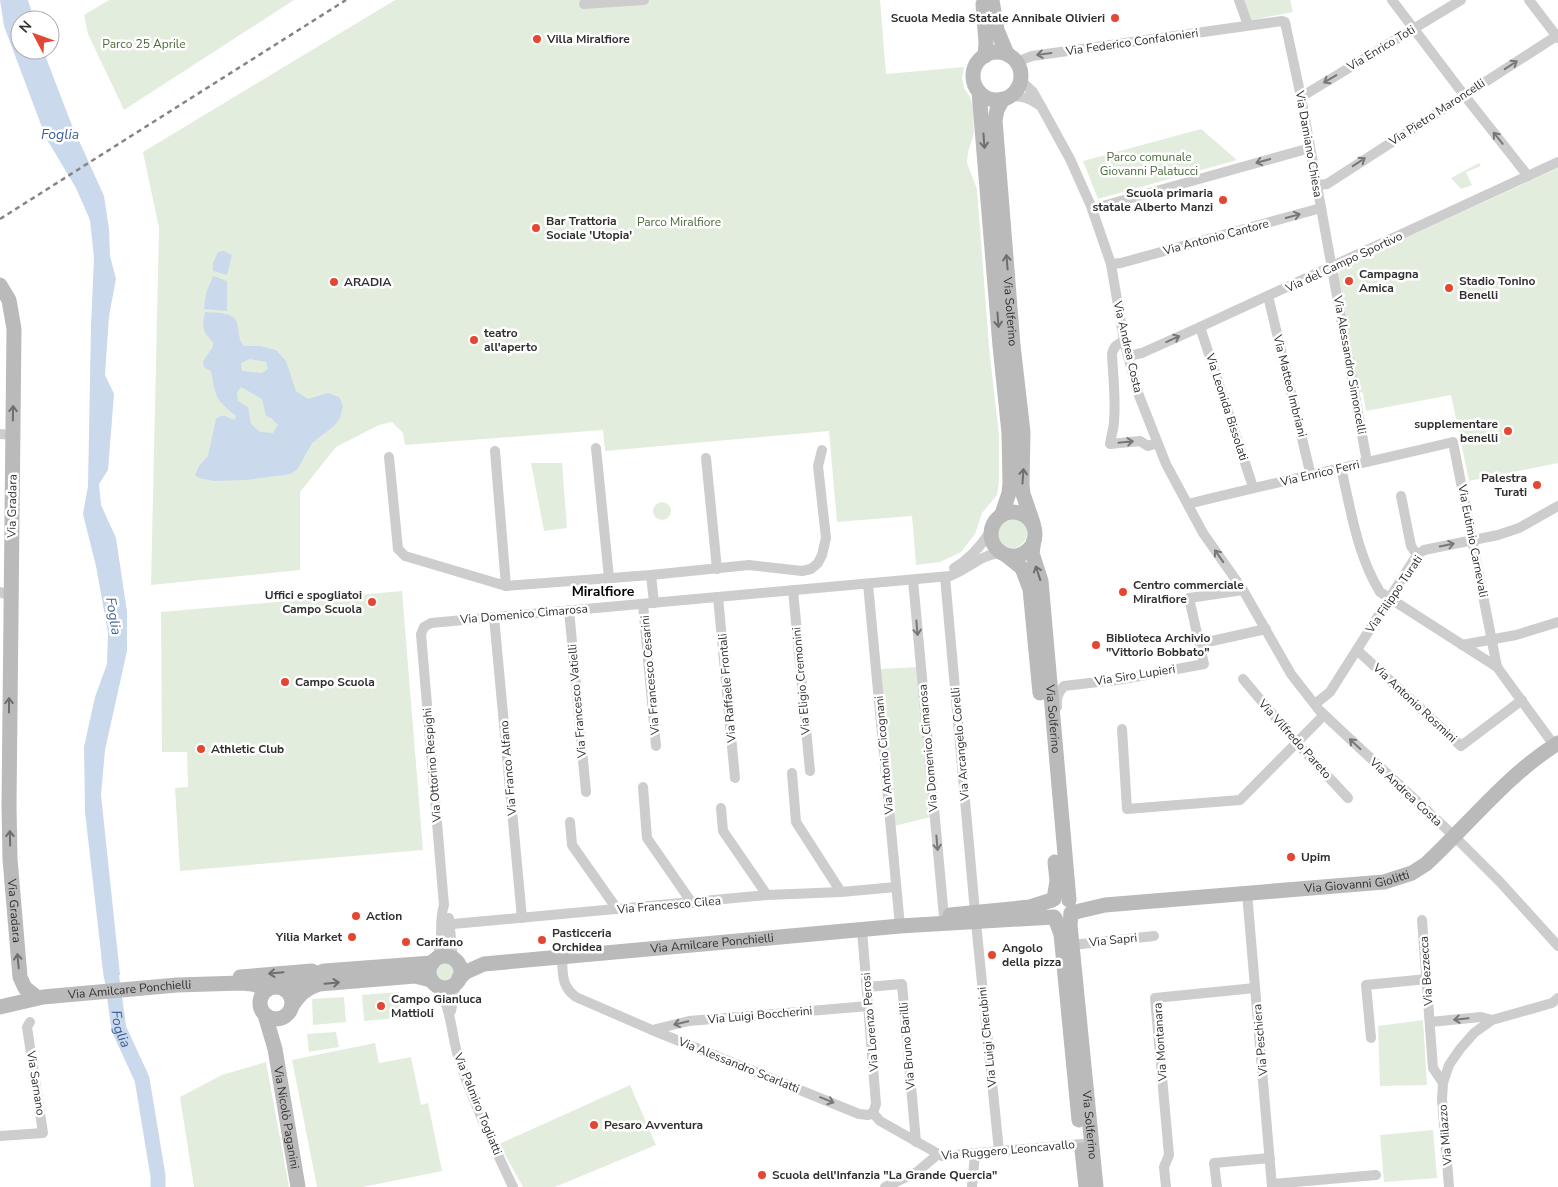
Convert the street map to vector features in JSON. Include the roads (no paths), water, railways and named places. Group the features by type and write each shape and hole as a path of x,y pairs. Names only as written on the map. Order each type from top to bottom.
{"main road":[{"path":"982,0 986,43 985,56"},
{"path":"992,0 997,30 1019,68 1020,80 1018,86 1006,98 990,99 980,92 976,86 973,73 975,66 985,56 1000,52 1012,58"},
{"name":"Via Solferino","path":"980,92 1000,346 1009,434 1009,493 1002,514 994,521 990,532 992,544 1018,562 1030,589 1057,881 1049,909 1061,934 1086,1187"},
{"name":"Via Solferino","path":"1006,98 997,110 995,120 1013,345 1023,432 1024,460 1022,485 1035,529 1032,553 1041,581 1055,753 1096,1187"},
{"name":"Via Gradara","path":"0,285 9,300 14,329 6,435 5,861 20,977 25,988 38,996"},
{"path":"1002,514 1016,512 1033,523"},
{"path":"1004,554 1014,556 1027,552 1034,540"},
{"name":"Via Giovanni Giolitti","path":"1070,907 1384,882 1398,878 1412,873 1426,864 1520,772 1556,744"},
{"path":"1053,900 1063,896 1070,907 1062,920 1054,918"},
{"name":"Via Amilcare Ponchielli","path":"288,1012 299,995 312,986 319,984 415,976 447,988 458,981 466,972 484,964 900,926 976,917 1030,907 1053,900"},
{"name":"Via Amilcare Ponchielli","path":"900,926 944,916 1042,916 1054,918"},
{"name":"Via Amilcare Ponchielli","path":"0,998 217,983 252,984 275,988 324,971 434,961 445,957 455,960 524,961"},
{"path":"455,960 460,969 458,981"},
{"path":"434,961 429,972 434,984"},
{"path":"217,983 242,976 324,971"},
{"name":"Via Amilcare Ponchielli","path":"217,983 247,993 263,1012"},
{"path":"275,988 291,995 288,1012 274,1019 263,1012 260,1005 262,996 275,988"},
{"name":"Via Amilcare Ponchielli","path":"0,1007 38,996"},
{"name":"Via Nicolò Paganini","path":"263,1012 275,1049 298,1187"},
{"name":"Via Nicolò Paganini","path":"275,1049 277,1030 288,1012"}],"street":[{"path":"584,4 644,0"},
{"path":"1239,0 1248,25"},
{"path":"1392,0 1528,176"},
{"name":"Via Enrico Toti","path":"1301,97 1461,0"},
{"path":"1529,0 1557,36"},
{"name":"Via Federico Confalonieri","path":"1012,58 1248,25 1285,22"},
{"name":"Via Damiano Chiesa","path":"1285,22 1301,97 1332,267"},
{"name":"Via Pietro Maroncelli","path":"1317,185 1327,184 1557,36"},
{"name":"Via Andrea Costa","path":"1020,80 1033,92 1066,150 1092,209 1111,264 1132,374 1166,464 1203,533 1244,590 1291,674 1315,704 1454,836 1516,899 1558,946"},
{"path":"1006,98 1021,96 1029,98 1042,108"},
{"path":"1092,209 1310,148"},
{"name":"Via del Campo Sportivo","path":"1128,356 1142,353 1200,327 1558,162"},
{"name":"Via Antonio Cantore","path":"1111,264 1121,264 1321,208"},
{"name":"Via Alessandro Simoncelli","path":"1332,267 1367,462"},
{"name":"Via Matteo Imbriani","path":"1268,296 1312,476"},
{"name":"Via Leonida Bissolati","path":"1200,327 1253,488"},
{"path":"1124,340 1117,344 1112,354 1115,395 1114,420 1110,444 1140,440 1148,446 1157,443"},
{"path":"1114,380 1123,371 1132,374"},
{"name":"Via Enrico Ferri","path":"1188,504 1453,442"},
{"name":"Via Eutimio Carnevali","path":"1453,442 1497,667"},
{"path":"596,448 609,578"},
{"path":"389,456 398,549 406,556 506,586 651,575 749,565 802,571 811,569 818,563 822,555 826,538 818,466 822,450"},
{"path":"495,451 506,586"},
{"path":"706,458 717,569"},
{"path":"1341,468 1363,558 1370,576 1380,592 1497,667 1556,744"},
{"path":"1401,496 1411,546 1417,555"},
{"name":"Via Filippo Turati","path":"1315,704 1330,692 1417,555 1424,550 1498,535 1519,528 1558,506"},
{"name":"Via Domenico Cimarosa","path":"943,577 969,558 980,547 990,532"},
{"name":"Via Domenico Cimarosa","path":"424,626 431,622 943,577 957,574 986,556 1004,554"},
{"path":"649,603 651,575"},
{"name":"Via Arcangelo Corelli","path":"943,577 976,917"},
{"name":"Via Domenico Cimarosa","path":"913,580 944,916"},
{"name":"Via Antonio Cicognani","path":"868,584 900,926"},
{"name":"Via Eligio Cremonini","path":"793,590 810,771"},
{"name":"Via Siro Lupieri","path":"1068,685 1124,679 1204,664 1189,598 1244,590"},
{"name":"Via Raffaele Frontali","path":"718,597 735,778"},
{"name":"Via Francesco Cesarini","path":"649,603 656,746"},
{"name":"Via Francesco Vatielli","path":"569,610 586,792"},
{"path":"1044,616 1050,635 1054,674 1068,685 1056,700 1060,735 1055,753"},
{"name":"Via Franco Alfano","path":"494,617 522,918"},
{"path":"1462,645 1522,634 1558,622"},
{"name":"Via Ottorino Respighi","path":"424,626 420,634 444,905 442,912 455,960"},
{"path":"1200,647 1203,643 1266,629"},
{"name":"Via Antonio Rosmini","path":"1357,650 1461,746 1522,700"},
{"name":"Via Vilfredo Pareto","path":"1243,679 1296,742 1348,798"},
{"path":"1122,729 1127,809 1240,800 1324,714"},
{"path":"792,773 796,822 842,892"},
{"path":"643,787 647,838 692,903"},
{"path":"721,808 723,831 767,895"},
{"path":"570,822 572,845 617,909"},
{"name":"Via Francesco Cilea","path":"446,925 767,895 842,892 896,887"},
{"name":"Via Peschiera","path":"1247,893 1272,1186"},
{"name":"Via Luigi Cherubini","path":"976,917 999,1151"},
{"name":"Via Bezzecca","path":"1422,920 1430,1022"},
{"name":"Via Ottorino Respighi","path":"434,961 441,946 446,925"},
{"name":"Via Lorenzo Perosi","path":"862,930 873,1051 876,1104 873,1113"},
{"name":"Via Sapri","path":"1073,944 1154,936"},
{"name":"Via Alessandro Scarlatti","path":"562,958 564,983 568,991 576,997 859,1114 868,1115 873,1113"},
{"path":"1371,1038 1366,984 1427,979"},
{"name":"Via Palmiro Togliatti","path":"450,1019 458,981"},
{"name":"Via Palmiro Togliatti","path":"434,984 444,997 456,1048 467,1083 485,1129 513,1187"},
{"name":"Via Bruno Barilli","path":"867,987 902,984 916,1142"},
{"name":"Via Montanara","path":"1166,1187 1164,1166 1169,1155 1155,998 1255,988"},
{"name":"Via Milazzo","path":"1449,1187 1442,1099 1443,1083 1449,1065 1474,1034 1492,1020 1552,1003 1558,998"},
{"name":"Via Luigi Boccherini","path":"652,1030 689,1021 869,1006"},
{"name":"Via Milazzo","path":"1443,1083 1433,1068 1430,1022 1481,1017 1492,1020"},
{"name":"Via Sarnano","path":"0,1136 43,1133 27,1027 30,1022"},
{"path":"873,1113 880,1121 937,1155"},
{"name":"Via Ruggero Leoncavallo","path":"885,1187 917,1172 937,1155 950,1156 1082,1144"},
{"path":"972,1187 974,1154"},
{"path":"1217,1187 1214,1163 1270,1158"},
{"path":"1272,1186 1376,1175"}],"water":[{"name":"Foglia","path":"0,0 28,0 31,10 10,10 10,42 4,26"},
{"name":"Foglia","path":"17,60 47,60 71,123 104,196 109,229 110,256 116,279 109,316 105,375 114,394 108,470 99,484 101,505 116,538 127,612 127,651 105,750 101,795 120,975 104,979 85,812 84,747 95,697 107,664 108,633 96,566 83,514 88,486 94,258 90,220 76,188 46,138"},
{"path":"224,251 232,255 227,275 213,271 213,263 218,252"},
{"path":"213,276 227,281 227,311 204,309 206,293"},
{"path":"205,312 226,314 234,318 244,346 260,346 276,350 286,361 296,391 308,399 328,393 339,397 343,406 340,418 334,426 312,443 297,470 290,474 246,480 214,481 199,478 195,475 199,466 208,456 216,419 220,416 225,416 234,420 236,416 220,401 216,393 211,371 204,367 203,361 213,347 213,342 207,335 203,325","holes":["250,359 266,362 268,369 262,373 242,371 241,363","241,387 262,399 266,416 278,425 273,433 260,432 251,424 248,407 238,401 237,392"]}],"waterway":[{"name":"Foglia","path":"109,958 119,1029 142,1079 158,1176 158,1187"}],"railway":[{"path":"0,219 346,0"}],"place":[{"name":"Scuola Media Statale Annibale Olivieri","path":"1115,18"},
{"name":"Villa Miralfiore","path":"537,39"},
{"name":"Scuola primaria statale Alberto Manzi","path":"1223,200"},
{"name":"Bar Trattoria Sociale 'Utopia'","path":"536,228"},
{"name":"Campagna Amica","path":"1349,281"},
{"name":"ARADIA","path":"334,282"},
{"name":"Stadio Tonino Benelli","path":"1449,288"},
{"name":"teatro all'aperto","path":"474,340"},
{"name":"supplementare benelli","path":"1508,431"},
{"name":"Palestra Turati","path":"1537,485"},
{"name":"Centro commerciale Miralfiore","path":"1123,592"},
{"name":"Uffici e spogliatoi Campo Scuola","path":"372,602"},
{"name":"Biblioteca Archivio \"Vittorio Bobbato\"","path":"1096,645"},
{"name":"Campo Scuola","path":"285,682"},
{"name":"Athletic Club","path":"201,749"},
{"name":"Upim","path":"1291,857"},
{"name":"Action","path":"356,916"},
{"name":"Yilia Market","path":"352,937"},
{"name":"Pasticceria Orchidea","path":"542,940"},
{"name":"Carifano","path":"406,942"},
{"name":"Angolo della pizza","path":"992,955"},
{"name":"Campo Gianluca Mattioli","path":"381,1006"},
{"name":"Pesaro Avventura","path":"594,1125"},
{"name":"Scuola dell'Infanzia \"La Grande Quercia\"","path":"762,1175"}],"district":[{"name":"Miralfiore","path":"603,591"}],"park label":[{"name":"Parco 25 Aprile","path":"144,44"},
{"name":"Parco comunale Giovanni Palatucci","path":"1149,164"},
{"name":"Parco Miralfiore","path":"679,222"}]}
